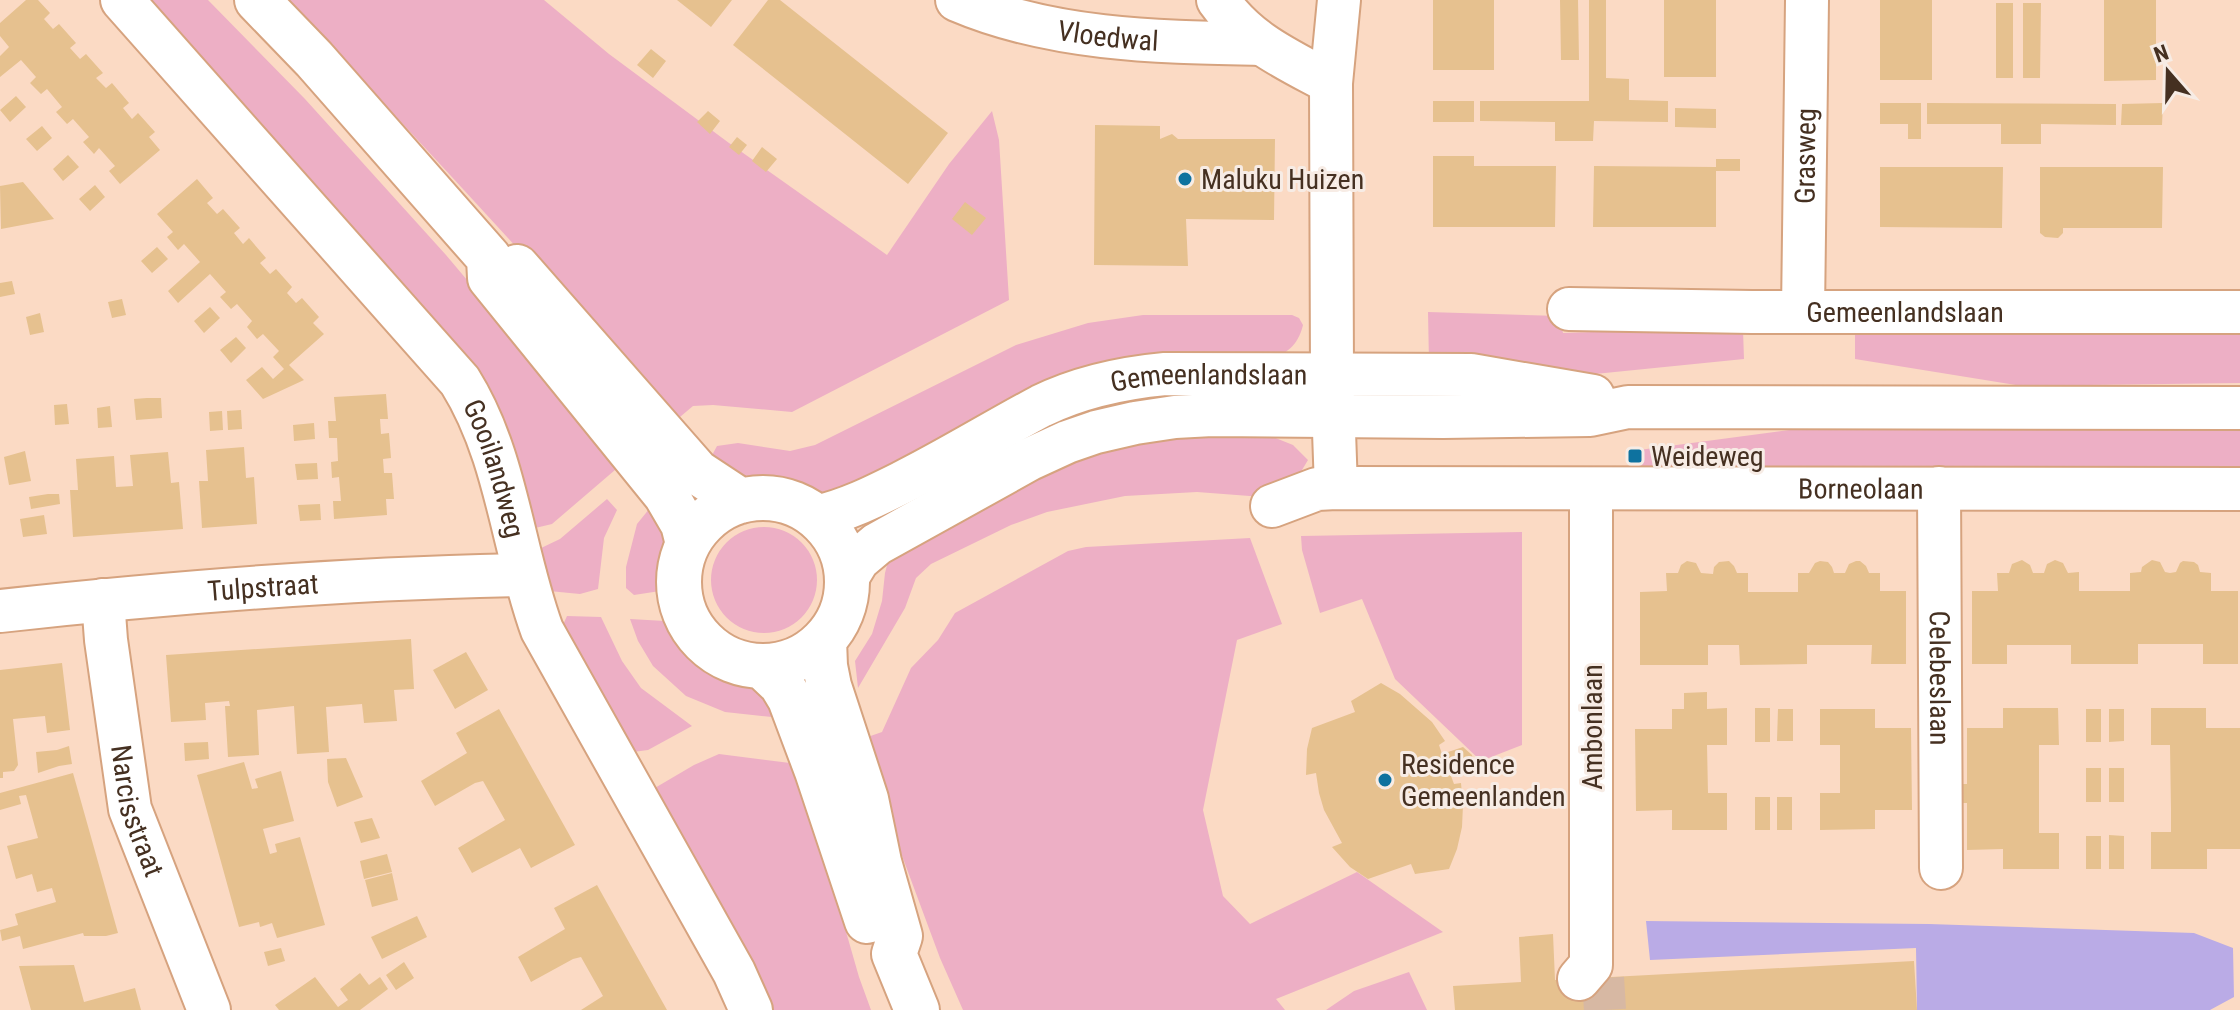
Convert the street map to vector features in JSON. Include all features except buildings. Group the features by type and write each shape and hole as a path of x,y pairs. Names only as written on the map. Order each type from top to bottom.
{"main road":[{"path":"257,0 323,69 489,258 490,278 666,495 683,524 688,544"},
{"path":"489,258 511,259 697,472 741,501"},
{"path":"741,501 788,502 816,517 838,544 847,578 844,605 833,630 796,660 785,664 744,664 727,659 712,649 690,623 679,591 682,559 688,544 710,517 741,501"},
{"path":"824,640 829,686 863,788 879,862 900,936 894,954 917,1010"},
{"path":"762,666 781,684 790,699 876,947 894,954"}],"street":[{"name":"Gooilandweg","path":"122,0 460,381 478,412 491,447 525,575 546,638 734,972 751,1010"},
{"name":"Vloedwal","path":"957,0 1024,22 1076,32 1161,42 1261,44"},
{"path":"1218,0 1242,29 1261,44 1331,83"},
{"path":"1336,488 1332,375 1331,83 1339,0"},
{"name":"Grasweg","path":"1803,312 1807,0"},
{"name":"Gemeenlandslaan","path":"1569,309 2240,312"},
{"name":"Gemeenlandslaan","path":"816,517 856,506 934,467 1043,405 1104,383 1165,374 1471,375 1585,394 1628,407"},
{"name":"Gemeenlandslaan","path":"847,578 858,560 877,544 1030,459 1096,432 1175,417 1590,415 1628,407 2240,408"},
{"name":"Borneolaan","path":"1272,506 1317,489 1336,488 2240,489"},
{"name":"Celebeslaan","path":"1939,488 1941,868"},
{"name":"Ambonlaan","path":"1591,489 1591,974"},
{"name":"Tulpstraat","path":"0,611 103,600 426,577 525,575"},
{"name":"Narcisstraat","path":"103,600 130,809 209,1010"}],"shaded area":[{"path":"139,0 208,0 305,99 446,255 622,464 552,524 531,529 493,402 398,278"},
{"path":"286,0 544,0 609,54 887,255 949,164 992,111 999,140 1009,300 792,412 693,406 674,422 482,209"},
{"path":"1428,312 1560,316 1563,333 1743,330 1744,359 1595,374 1429,363"},
{"path":"1143,315 1292,315 1299,318 1303,325 1293,346 1277,356 1234,357 825,495 745,476 710,459 717,446 738,443 790,451 815,445 1016,345 1088,323"},
{"path":"1855,329 1973,334 2240,334 2240,383 2022,386 1855,359"},
{"path":"1797,429 2240,429 2240,474 1640,474 1639,450"},
{"path":"1216,432 1273,437 1293,445 1308,460 1299,475 1263,497 1197,492 1125,496 1047,512 1011,525 931,564 916,578 905,608 858,688 855,661 872,634 882,601 891,550 1091,450"},
{"path":"607,499 617,510 604,538 598,589 580,594 549,591 539,549 560,539"},
{"path":"654,503 666,541 660,591 634,595 626,588 626,567 637,524"},
{"path":"764,527 784,531 802,542 813,560 817,580 813,600 802,618 784,629 764,633 744,629 726,618 715,600 711,580 715,560 726,542 744,531"},
{"path":"1522,532 1522,745 1481,761 1395,679 1362,599 1320,613 1301,536"},
{"path":"1250,538 1282,624 1237,640 1203,810 1223,896 1250,924 1357,872 1443,932 1276,999 1285,1010 963,1010 940,958 859,740 882,732 911,668 938,640 955,613 1068,551 1086,547"},
{"path":"567,616 601,617 622,661 641,688 692,726 648,750 633,752 562,627"},
{"path":"630,619 665,621 674,638 704,669 761,687 772,717 725,712 686,696 653,666 638,641"},
{"path":"719,754 798,764 871,1010 774,1010 664,814 648,792"},
{"path":"1646,921 1929,924 2194,933 2233,948 2234,997 2210,1010 1917,1010 1916,948 1650,960"},
{"path":"1409,972 1427,1010 1326,1010 1354,991"}],"tunnel":[{"path":"1603,978 1605,1010"}],"place":[{"name":"Maluku Huizen","path":"1185,179"},
{"name":"Weideweg","path":"1635,456"},
{"name":"Residence Gemeenlanden","path":"1385,780"}]}
